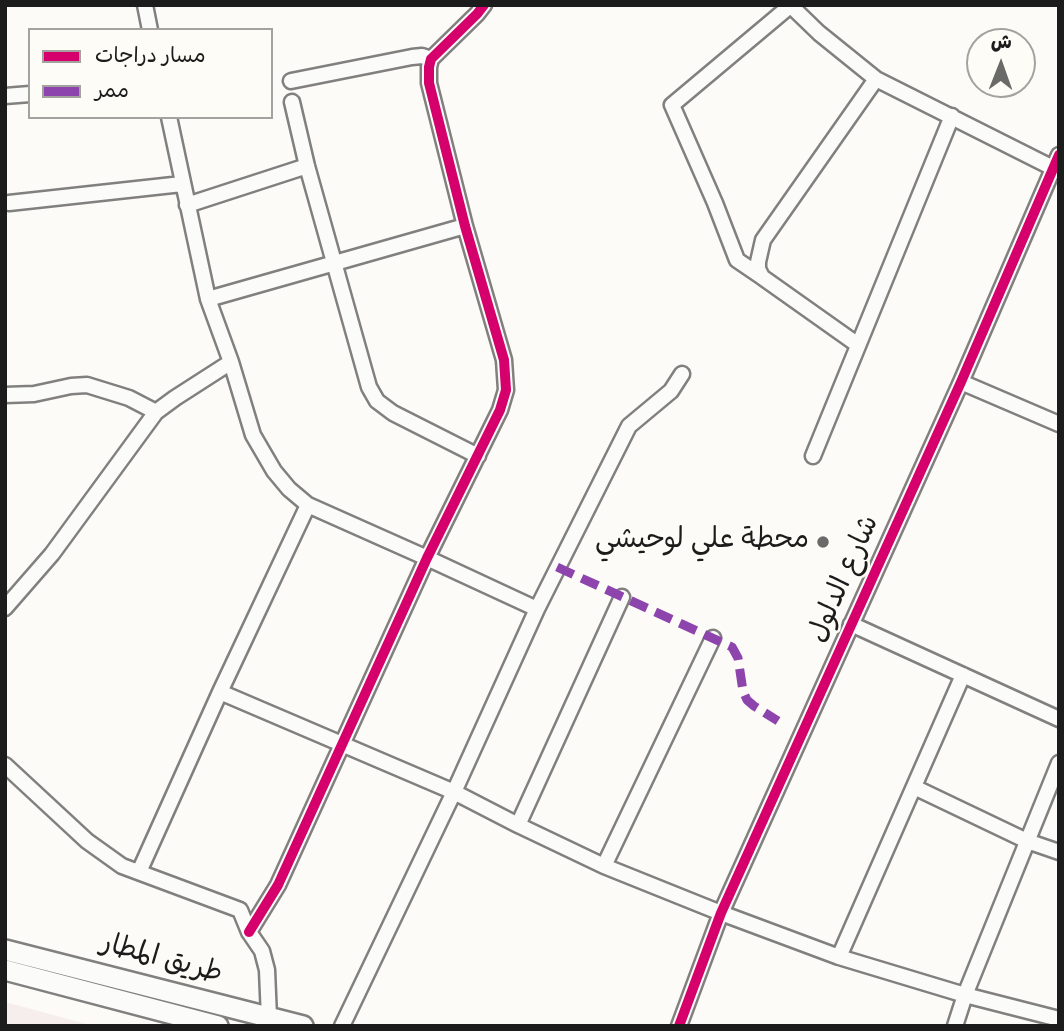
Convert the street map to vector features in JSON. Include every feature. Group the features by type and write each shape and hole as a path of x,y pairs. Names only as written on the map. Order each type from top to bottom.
{"highway":[{"name":"طريق المطار","path":"5,950 216,1018"},
{"name":"طريق المطار","path":"5,970 216,1018 269,1018 303,1026"}],"street":[{"path":"145,5 150,28"},
{"path":"249,932 278,886 427,558 500,411 506,390 504,360 465,226 429,83 431,59 484,5"},
{"path":"858,345 737,260 671,105 790,6 876,79 1057,165"},
{"path":"291,81 412,57 431,59"},
{"path":"762,277 758,262 763,240 876,79"},
{"path":"5,96 28,94"},
{"path":"292,102 307,166 369,387 377,401 393,413 478,456"},
{"path":"813,456 952,116"},
{"path":"169,119 208,299 253,435 274,471 289,489 309,505 537,609"},
{"name":"شارع الدلول","path":"679,1026 721,913 1057,165"},
{"path":"187,205 307,166"},
{"path":"9,203 183,184"},
{"path":"208,299 465,226"},
{"path":"5,608 52,554 156,412 230,362"},
{"path":"342,1026 454,792 537,609 629,426 671,391 682,374"},
{"path":"961,382 1059,424"},
{"path":"5,395 34,394 87,385 129,398 156,412"},
{"path":"139,872 220,692 309,505"},
{"path":"518,825 622,597"},
{"path":"851,624 1059,719"},
{"path":"604,866 713,638"},
{"path":"839,957 963,675"},
{"path":"220,692 454,792 604,866 721,913 839,957 965,995 1059,1019"},
{"path":"955,1026 965,995 1059,763"},
{"path":"5,765 87,841 122,866 240,910 249,932 262,951 267,970 269,1018"},
{"path":"914,788 1027,841 1059,852"}],"shaded area":[{"path":"5,1002 94,1026 5,1026"}],"marked path":[{"path":"557,567 732,647 738,658 747,700 778,721"}],"cycle path":[{"path":"249,932 278,885 427,558 500,410 506,390 504,360 465,226 429,83 431,59 484,5"},
{"path":"679,1026 721,913 961,382 1059,155"}],"place":[{"name":"محطة علي لوحيشي","path":"823,542"}]}
